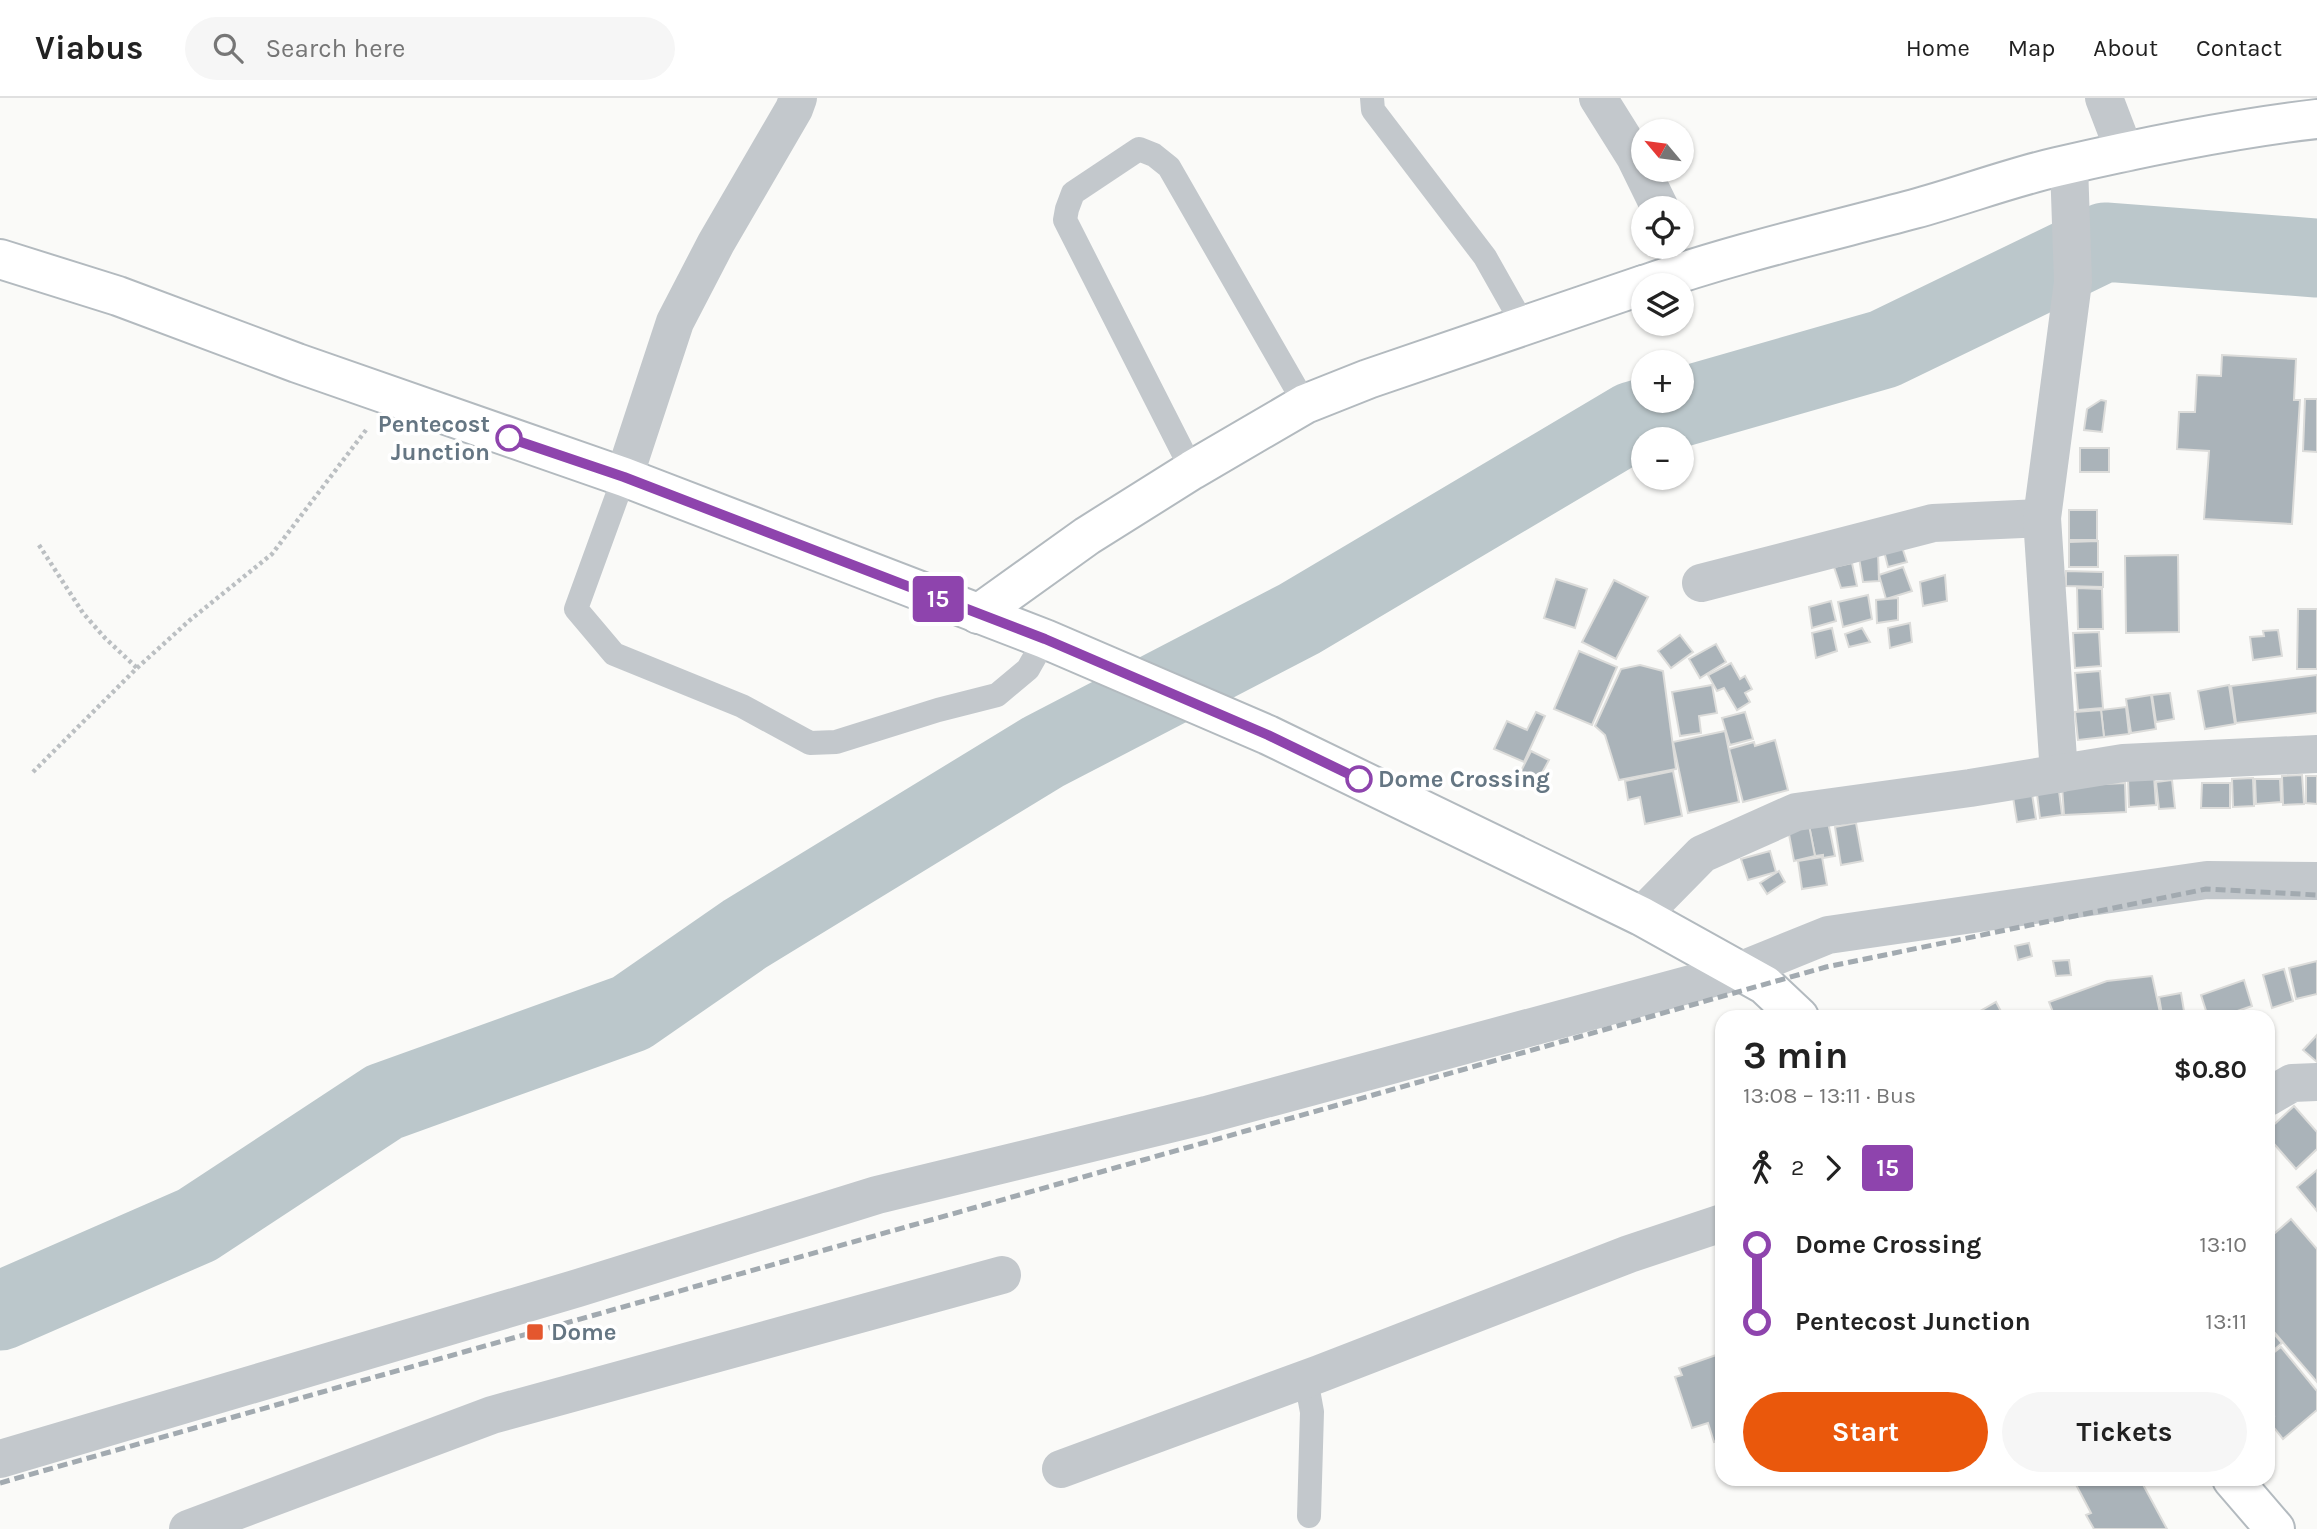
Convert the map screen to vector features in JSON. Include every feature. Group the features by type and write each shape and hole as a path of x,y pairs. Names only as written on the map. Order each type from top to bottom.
{"main road":[{"path":"1694,256 2167,142 2261,125 2317,119"},
{"path":"0,259 118,296 624,477 1051,643 1268,735 1642,916 1765,985 1792,1010"},
{"path":"1662,273 1683,259"},
{"path":"978,614 1087,536 1305,404 1368,379 1631,289"},
{"path":"2238,1486 2275,1529"}],"street":[{"path":"624,477 675,322 798,98"},
{"path":"1598,98 1635,157 1654,196"},
{"path":"2104,98 2125,153"},
{"path":"2059,774 2042,518 2073,282 2069,165"},
{"path":"1701,583 1933,523 2042,518"},
{"path":"1642,916 1702,854 1796,812 2123,763 2317,754"},
{"path":"0,1459 578,1289 877,1195 1206,1115 1739,971 1828,935 2207,880 2317,881"},
{"path":"2275,1093 2292,1083 2317,1082"},
{"path":"1061,1469 1306,1379 1629,1254 1715,1225"},
{"path":"188,1529 492,1415 1002,1275"}],"lane":[{"path":"1371,98 1373,110 1485,257 1524,326"},
{"path":"1192,470 1066,220 1073,193 1139,149 1154,155 1169,167 1305,404"},
{"path":"624,477 576,610 614,654 742,706 810,743 836,742 938,710 997,695 1028,669 1051,643"},
{"path":"1306,1379 1312,1412 1309,1516"}],"path":[{"path":"33,772 137,668 190,620 272,554 392,396"},
{"path":"38,545 83,613 137,668"}],"building":[{"path":"2222,355 2296,359 2294,400 2300,400 2292,524 2204,519 2209,451 2177,449 2179,412 2195,412 2197,375 2221,376"},
{"path":"2305,399 2317,399 2317,452 2303,451"},
{"path":"2101,400 2106,401 2102,432 2084,430 2087,409"},
{"path":"2080,448 2109,448 2109,472 2080,472"},
{"path":"2069,510 2097,510 2097,540 2069,540"},
{"path":"2098,541 2098,567 2069,567 2069,542"},
{"path":"1901,544 1907,562 1888,567 1884,551"},
{"path":"1878,552 1879,581 1863,582 1859,558"},
{"path":"2178,555 2179,632 2126,633 2125,556"},
{"path":"1852,563 1857,586 1841,588 1834,567"},
{"path":"1903,567 1912,591 1886,599 1879,575"},
{"path":"2066,571 2103,572 2103,587 2066,586"},
{"path":"1945,575 1947,601 1923,606 1920,582"},
{"path":"1556,579 1587,589 1575,628 1544,618"},
{"path":"1614,580 1648,597 1616,659 1582,642"},
{"path":"2077,588 2102,589 2103,629 2078,629"},
{"path":"1868,595 1872,619 1843,627 1838,602"},
{"path":"1898,598 1898,620 1877,623 1876,600"},
{"path":"1831,601 1836,621 1812,628 1809,607"},
{"path":"2298,609 2317,609 2317,669 2297,669"},
{"path":"1910,623 1912,642 1890,648 1888,628"},
{"path":"1832,628 1837,651 1816,658 1812,633"},
{"path":"1862,628 1870,642 1849,647 1845,634"},
{"path":"2278,630 2282,656 2253,660 2250,637 2264,636 2263,631"},
{"path":"2099,632 2101,666 2075,668 2073,633"},
{"path":"1680,635 1693,652 1671,668 1658,651"},
{"path":"1716,644 1726,662 1700,678 1689,659"},
{"path":"1579,651 1617,667 1592,725 1554,709"},
{"path":"1731,663 1740,679 1745,676 1752,689 1745,693 1750,702 1737,710 1724,688 1717,691 1708,675"},
{"path":"1640,665 1663,671 1676,769 1619,780 1605,735 1595,726 1621,669"},
{"path":"2100,671 2103,708 2078,710 2075,673"},
{"path":"2317,675 2317,713 2236,723 2231,686"},
{"path":"1712,685 1717,713 1699,716 1701,733 1680,736 1672,692"},
{"path":"2229,685 2235,724 2205,729 2198,691"},
{"path":"2170,693 2174,719 2156,722 2152,695"},
{"path":"2151,695 2156,729 2131,733 2126,699"},
{"path":"2126,707 2129,734 2104,737 2101,710"},
{"path":"2101,710 2104,737 2078,740 2075,712"},
{"path":"1536,712 1545,716 1524,762 1494,749 1507,721 1527,730"},
{"path":"1745,712 1753,739 1730,745 1722,718"},
{"path":"1725,731 1739,802 1688,813 1673,742"},
{"path":"1775,740 1788,790 1743,802 1729,749"},
{"path":"1531,751 1549,760 1536,784 1519,775"},
{"path":"1673,771 1682,816 1645,824 1640,797 1628,800 1625,781"},
{"path":"2302,775 2304,804 2283,805 2282,776"},
{"path":"2154,776 2156,805 2129,807 2128,778"},
{"path":"2306,776 2317,776 2317,804 2306,803"},
{"path":"2253,778 2254,806 2233,807 2232,779"},
{"path":"2255,779 2280,779 2281,802 2256,804"},
{"path":"2172,780 2175,808 2159,809 2156,782"},
{"path":"2125,783 2126,812 2064,815 2062,786"},
{"path":"2202,783 2230,783 2230,808 2201,808"},
{"path":"2059,791 2062,815 2040,818 2037,794"},
{"path":"2032,794 2036,819 2017,822 2013,797"},
{"path":"1828,822 1835,856 1815,856 1809,826"},
{"path":"1856,823 1863,861 1841,865 1835,827"},
{"path":"1809,825 1815,856 1794,861 1788,829"},
{"path":"1770,851 1776,872 1748,880 1741,859"},
{"path":"1822,857 1827,885 1802,889 1798,861"},
{"path":"1779,871 1785,882 1767,894 1760,883"},
{"path":"2029,943 2032,956 2018,960 2015,946"},
{"path":"2069,960 2071,975 2056,976 2053,961"},
{"path":"2317,961 2317,994 2296,999 2289,968"},
{"path":"2284,969 2293,1001 2272,1008 2263,975"},
{"path":"2152,976 2159,1010 2052,1010 2049,1002 2107,981"},
{"path":"2244,980 2252,1006 2240,1010 2206,1010 2201,995"},
{"path":"2181,993 2184,1010 2161,1010 2159,997"},
{"path":"1996,1002 2000,1010 1982,1010"},
{"path":"2317,1035 2317,1062 2303,1050"},
{"path":"2294,1106 2317,1132 2317,1149 2296,1169 2275,1145 2275,1124"},
{"path":"2317,1170 2317,1211 2297,1187"},
{"path":"2291,1219 2317,1249 2317,1382 2275,1333 2275,1233"},
{"path":"2275,1335 2282,1343 2275,1349"},
{"path":"2281,1347 2317,1391 2317,1410 2283,1439 2275,1429 2275,1352"},
{"path":"1715,1355 1715,1442 1708,1423 1692,1428 1675,1377 1682,1375 1679,1368"},
{"path":"2077,1486 2144,1486 2167,1529 2094,1529 2086,1515 2091,1513"}],"waterway":[{"path":"0,1311 197,1225 384,1102 631,1013 745,934 1043,752 1299,619 1633,421 1884,349 2105,242 2317,258"}],"railway":[{"path":"0,1483 1826,967 2206,889 2317,895"}],"bus line":[{"name":"15","path":"509,438 624,477 1045,639 1268,735 1359,779"}],"place":[{"name":"Pentecost Junction","path":"509,438"},
{"name":"Dome Crossing","path":"1359,779"},
{"name":"Dome","path":"535,1332"}]}
